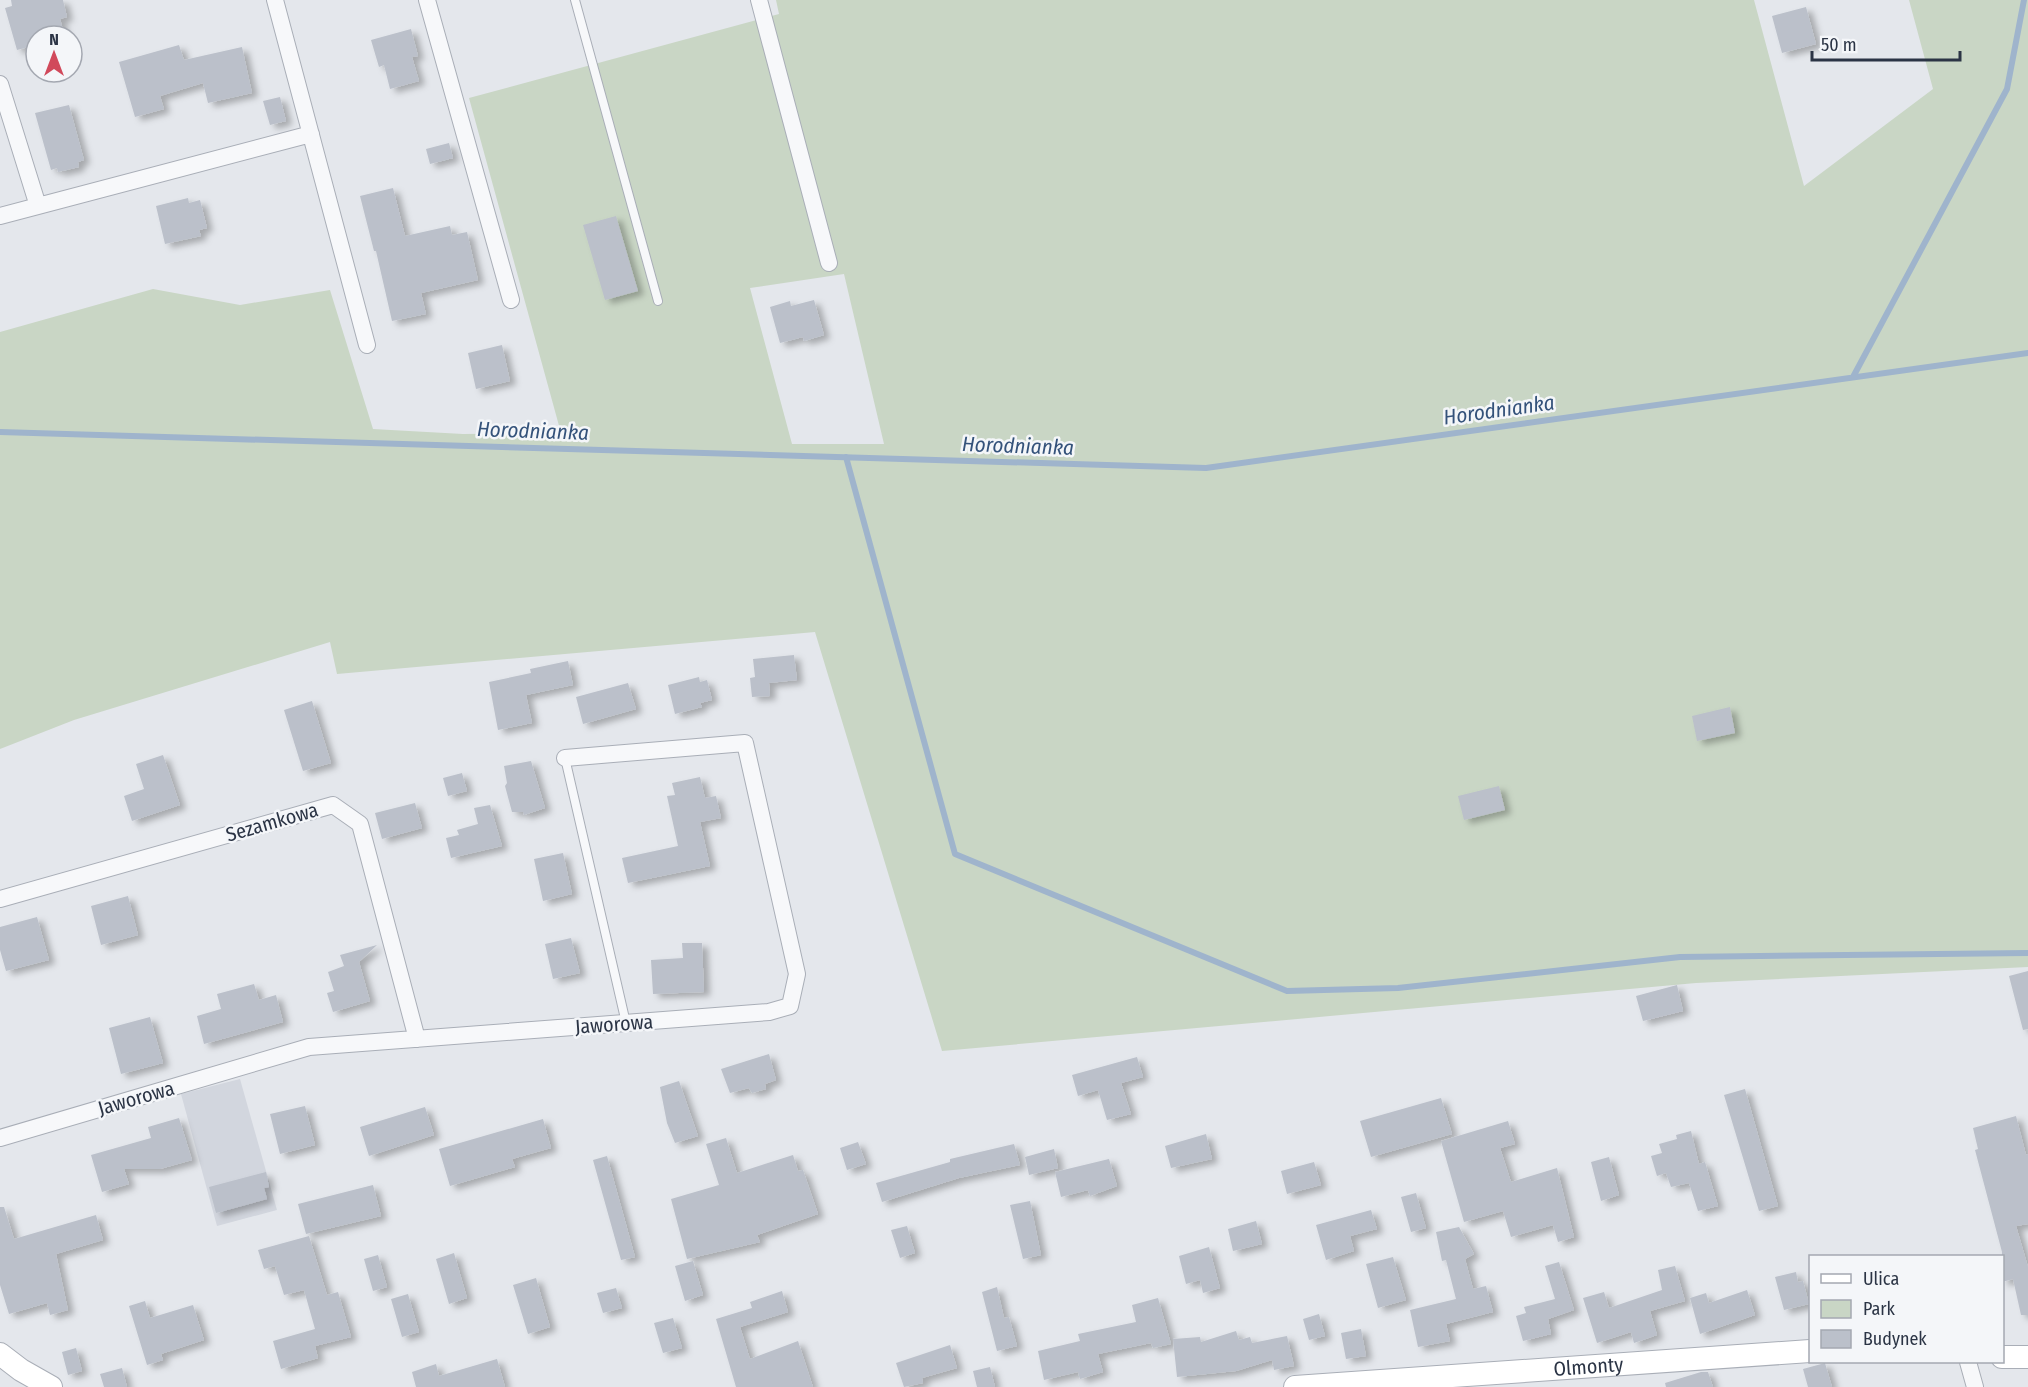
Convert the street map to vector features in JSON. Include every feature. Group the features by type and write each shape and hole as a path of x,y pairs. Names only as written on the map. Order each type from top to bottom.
{"street":[{"path":"275,0 367,345"},
{"path":"427,0 511,300"},
{"path":"759,0 829,263"},
{"path":"0,84 38,206"},
{"path":"0,216 311,134"},
{"name":"Jaworowa","path":"0,1138 309,1047 769,1012 790,1006 797,974 745,743 565,758"},
{"name":"Sezamkowa","path":"0,899 333,805 360,824 417,1039"},
{"name":"Olmonty","path":"1295,1387 1809,1351"},
{"path":"0,1354 26,1379 51,1387"},
{"path":"2004,1357 2028,1357"},
{"path":"1968,1363 1975,1387"}],"lane":[{"path":"575,0 658,301"},
{"path":"565,758 626,1024"}],"shaded area":[{"path":"240,1079 277,1210 217,1226 181,1094"}],"green space":[{"path":"776,0 1754,0 1804,186 1933,89 1909,0 2028,0 2028,967 1696,983 942,1051 815,632 337,674 330,642 74,720 0,749 0,332 153,289 240,305 330,290 373,429 463,434 561,433 469,98 779,14","holes":["844,274 884,444 792,444 750,288"]}],"building":[{"path":"11,0 63,0 67,17 60,19 61,24 24,24 24,48 17,50 5,8 12,6"},
{"path":"1806,7 1816,44 1782,53 1772,16"},
{"path":"411,29 418,56 412,57 419,81 390,89 384,65 379,67 371,40"},
{"path":"179,45 184,60 242,47 252,93 208,103 203,83 160,96 164,109 135,117 119,62"},
{"path":"280,97 286,121 270,125 263,101"},
{"path":"69,105 84,160 78,162 79,167 58,172 57,168 51,170 35,113"},
{"path":"449,143 453,158 430,164 426,149"},
{"path":"393,188 405,236 450,226 452,235 467,232 478,280 421,293 426,314 392,321 376,251 374,251 360,196"},
{"path":"188,198 189,203 200,200 207,228 199,230 201,236 165,244 156,206"},
{"path":"616,216 638,291 605,300 583,225"},
{"path":"814,300 824,335 804,341 803,337 780,343 770,307 790,301 791,306"},
{"path":"502,345 510,381 476,389 468,353"},
{"path":"794,655 797,680 769,683 770,696 752,697 750,678 755,677 753,659"},
{"path":"568,661 573,685 526,695 532,723 498,730 489,682 531,673 530,669"},
{"path":"699,677 700,682 707,680 712,700 700,703 702,707 675,714 668,685"},
{"path":"628,683 636,709 583,724 576,697"},
{"path":"312,701 331,763 303,771 284,710"},
{"path":"1730,707 1735,733 1697,741 1692,716"},
{"path":"163,755 180,805 132,821 124,796 144,789 136,764"},
{"path":"531,761 545,808 524,815 523,812 512,812 505,786 507,783 504,766"},
{"path":"462,773 467,791 448,796 443,778"},
{"path":"700,777 705,798 716,796 721,818 700,822 710,866 628,883 622,858 678,846 667,796 675,795 672,783"},
{"path":"1499,786 1505,810 1464,820 1458,796"},
{"path":"415,803 422,828 382,839 375,813"},
{"path":"490,805 502,846 451,858 446,838 459,835 457,830 478,824 474,808"},
{"path":"563,853 572,894 543,901 534,859"},
{"path":"128,896 138,935 101,945 91,906"},
{"path":"37,917 49,960 6,971 0,950 0,927"},
{"path":"571,938 580,973 553,979 545,944"},
{"path":"682,943 702,943 704,992 653,994 651,960 683,958"},
{"path":"377,945 359,962 370,1001 333,1012 327,993 334,991 328,972 344,966 340,955"},
{"path":"2028,971 2028,1029 2023,1030 2009,976"},
{"path":"254,984 259,1000 276,995 283,1022 204,1044 197,1016 221,1009 217,994"},
{"path":"1677,985 1683,1011 1643,1021 1636,996"},
{"path":"150,1017 163,1063 121,1074 109,1028"},
{"path":"769,1054 776,1080 765,1084 766,1089 752,1093 749,1088 730,1093 721,1069"},
{"path":"1137,1057 1143,1077 1121,1083 1131,1114 1107,1120 1098,1090 1078,1096 1072,1075"},
{"path":"679,1081 698,1136 675,1143 667,1123 660,1087"},
{"path":"1745,1089 1778,1206 1759,1211 1724,1095"},
{"path":"1441,1098 1452,1134 1371,1157 1360,1121"},
{"path":"305,1106 315,1145 280,1154 270,1114"},
{"path":"425,1107 434,1135 369,1156 360,1127"},
{"path":"2016,1116 2026,1155 2028,1154 2028,1224 2016,1226 2028,1267 2028,1315 2021,1315 2013,1279 2004,1281 2004,1255 2002,1255 1975,1150 1978,1149 1973,1128"},
{"path":"179,1118 192,1160 160,1169 124,1169 129,1184 102,1192 91,1155 151,1138 148,1127"},
{"path":"543,1119 551,1148 512,1159 515,1167 450,1186 439,1149"},
{"path":"1508,1121 1515,1144 1500,1148 1511,1182 1557,1168 1574,1237 1558,1242 1553,1225 1511,1237 1503,1211 1464,1222 1441,1141"},
{"path":"1691,1131 1699,1164 1705,1162 1718,1206 1698,1211 1689,1183 1671,1187 1666,1173 1657,1176 1651,1156 1662,1153 1659,1144 1677,1139 1676,1135"},
{"path":"1206,1134 1212,1159 1171,1168 1165,1146"},
{"path":"726,1138 737,1173 793,1155 798,1171 803,1170 818,1214 757,1235 760,1242 687,1259 671,1199 719,1185 706,1144"},
{"path":"858,1142 866,1164 847,1170 840,1148"},
{"path":"1014,1144 1020,1165 959,1178 882,1202 876,1183 950,1162 950,1159"},
{"path":"1054,1149 1058,1168 1029,1175 1025,1157"},
{"path":"607,1156 635,1257 621,1260 593,1160"},
{"path":"1609,1157 1619,1195 1601,1201 1591,1162"},
{"path":"1109,1159 1117,1186 1090,1196 1088,1190 1061,1197 1055,1172"},
{"path":"1314,1162 1321,1185 1287,1194 1281,1171"},
{"path":"266,1172 269,1187 264,1188 267,1199 216,1213 209,1187"},
{"path":"373,1185 381,1216 306,1234 298,1204"},
{"path":"1416,1193 1426,1228 1411,1232 1401,1197"},
{"path":"1030,1201 1041,1255 1023,1259 1010,1205"},
{"path":"0,1207 4,1207 14,1239 96,1215 103,1240 56,1254 68,1310 50,1315 47,1303 9,1314 0,1285"},
{"path":"1371,1210 1377,1229 1350,1236 1354,1251 1326,1260 1316,1225"},
{"path":"1256,1221 1262,1244 1233,1251 1228,1229"},
{"path":"907,1226 915,1253 900,1258 891,1230"},
{"path":"1459,1227 1474,1254 1465,1259 1473,1289 1486,1286 1493,1312 1446,1324 1450,1341 1418,1347 1410,1310 1456,1299 1446,1260 1442,1261 1436,1232"},
{"path":"309,1236 327,1295 338,1292 351,1337 315,1346 318,1358 281,1369 273,1341 315,1329 304,1290 284,1295 275,1266 264,1269 258,1250"},
{"path":"1209,1247 1220,1288 1203,1293 1200,1280 1186,1284 1179,1256"},
{"path":"454,1253 467,1298 449,1304 436,1259"},
{"path":"378,1255 387,1287 373,1291 364,1259"},
{"path":"1393,1257 1406,1300 1378,1308 1366,1264"},
{"path":"693,1261 703,1295 685,1301 675,1266"},
{"path":"1559,1262 1574,1310 1548,1319 1551,1334 1523,1341 1516,1316 1526,1313 1524,1307 1555,1299 1545,1266"},
{"path":"1675,1266 1685,1301 1650,1311 1657,1335 1634,1343 1631,1332 1597,1343 1583,1298 1604,1292 1609,1308 1662,1290 1658,1270"},
{"path":"1796,1272 1798,1282 1803,1281 1809,1304 1784,1310 1775,1277"},
{"path":"536,1278 550,1327 528,1334 513,1285"},
{"path":"997,1287 1004,1318 1009,1317 1017,1346 997,1351 982,1292"},
{"path":"616,1288 622,1308 603,1313 597,1293"},
{"path":"1747,1290 1755,1315 1700,1334 1690,1298 1706,1293 1709,1303"},
{"path":"782,1291 788,1312 740,1327 750,1359 798,1341 813,1387 736,1387 716,1319 752,1308 750,1302"},
{"path":"408,1294 419,1332 402,1337 391,1299"},
{"path":"1158,1298 1171,1344 1153,1348 1151,1343 1098,1354 1103,1372 1080,1379 1078,1372 1044,1380 1038,1351 1080,1341 1078,1334 1136,1322 1132,1305"},
{"path":"145,1301 150,1318 193,1305 204,1340 161,1354 163,1360 147,1365 129,1306"},
{"path":"1319,1314 1325,1336 1309,1340 1303,1319"},
{"path":"673,1318 682,1348 663,1353 654,1323"},
{"path":"1361,1329 1366,1356 1346,1359 1341,1333"},
{"path":"1236,1331 1239,1340 1250,1337 1252,1343 1287,1336 1294,1366 1274,1370 1272,1360 1236,1371 1177,1377 1173,1339 1200,1337 1201,1342"},
{"path":"950,1345 957,1368 922,1378 923,1383 904,1387 896,1363"},
{"path":"76,1348 82,1371 68,1375 62,1352"},
{"path":"497,1359 505,1387 416,1387 412,1372 436,1364 439,1376"},
{"path":"1825,1363 1832,1387 1808,1387 1803,1369"},
{"path":"990,1367 995,1387 977,1387 973,1371"},
{"path":"122,1368 127,1387 104,1387 100,1374"},
{"path":"1708,1372 1713,1387 1666,1387 1665,1383"}],"waterway":[{"path":"1853,377 2007,89 2024,0"},
{"name":"Horodnianka","path":"0,432 1206,468 2028,353"},
{"path":"846,457 955,854 1287,991 1398,988 1680,957 2028,953"}]}
